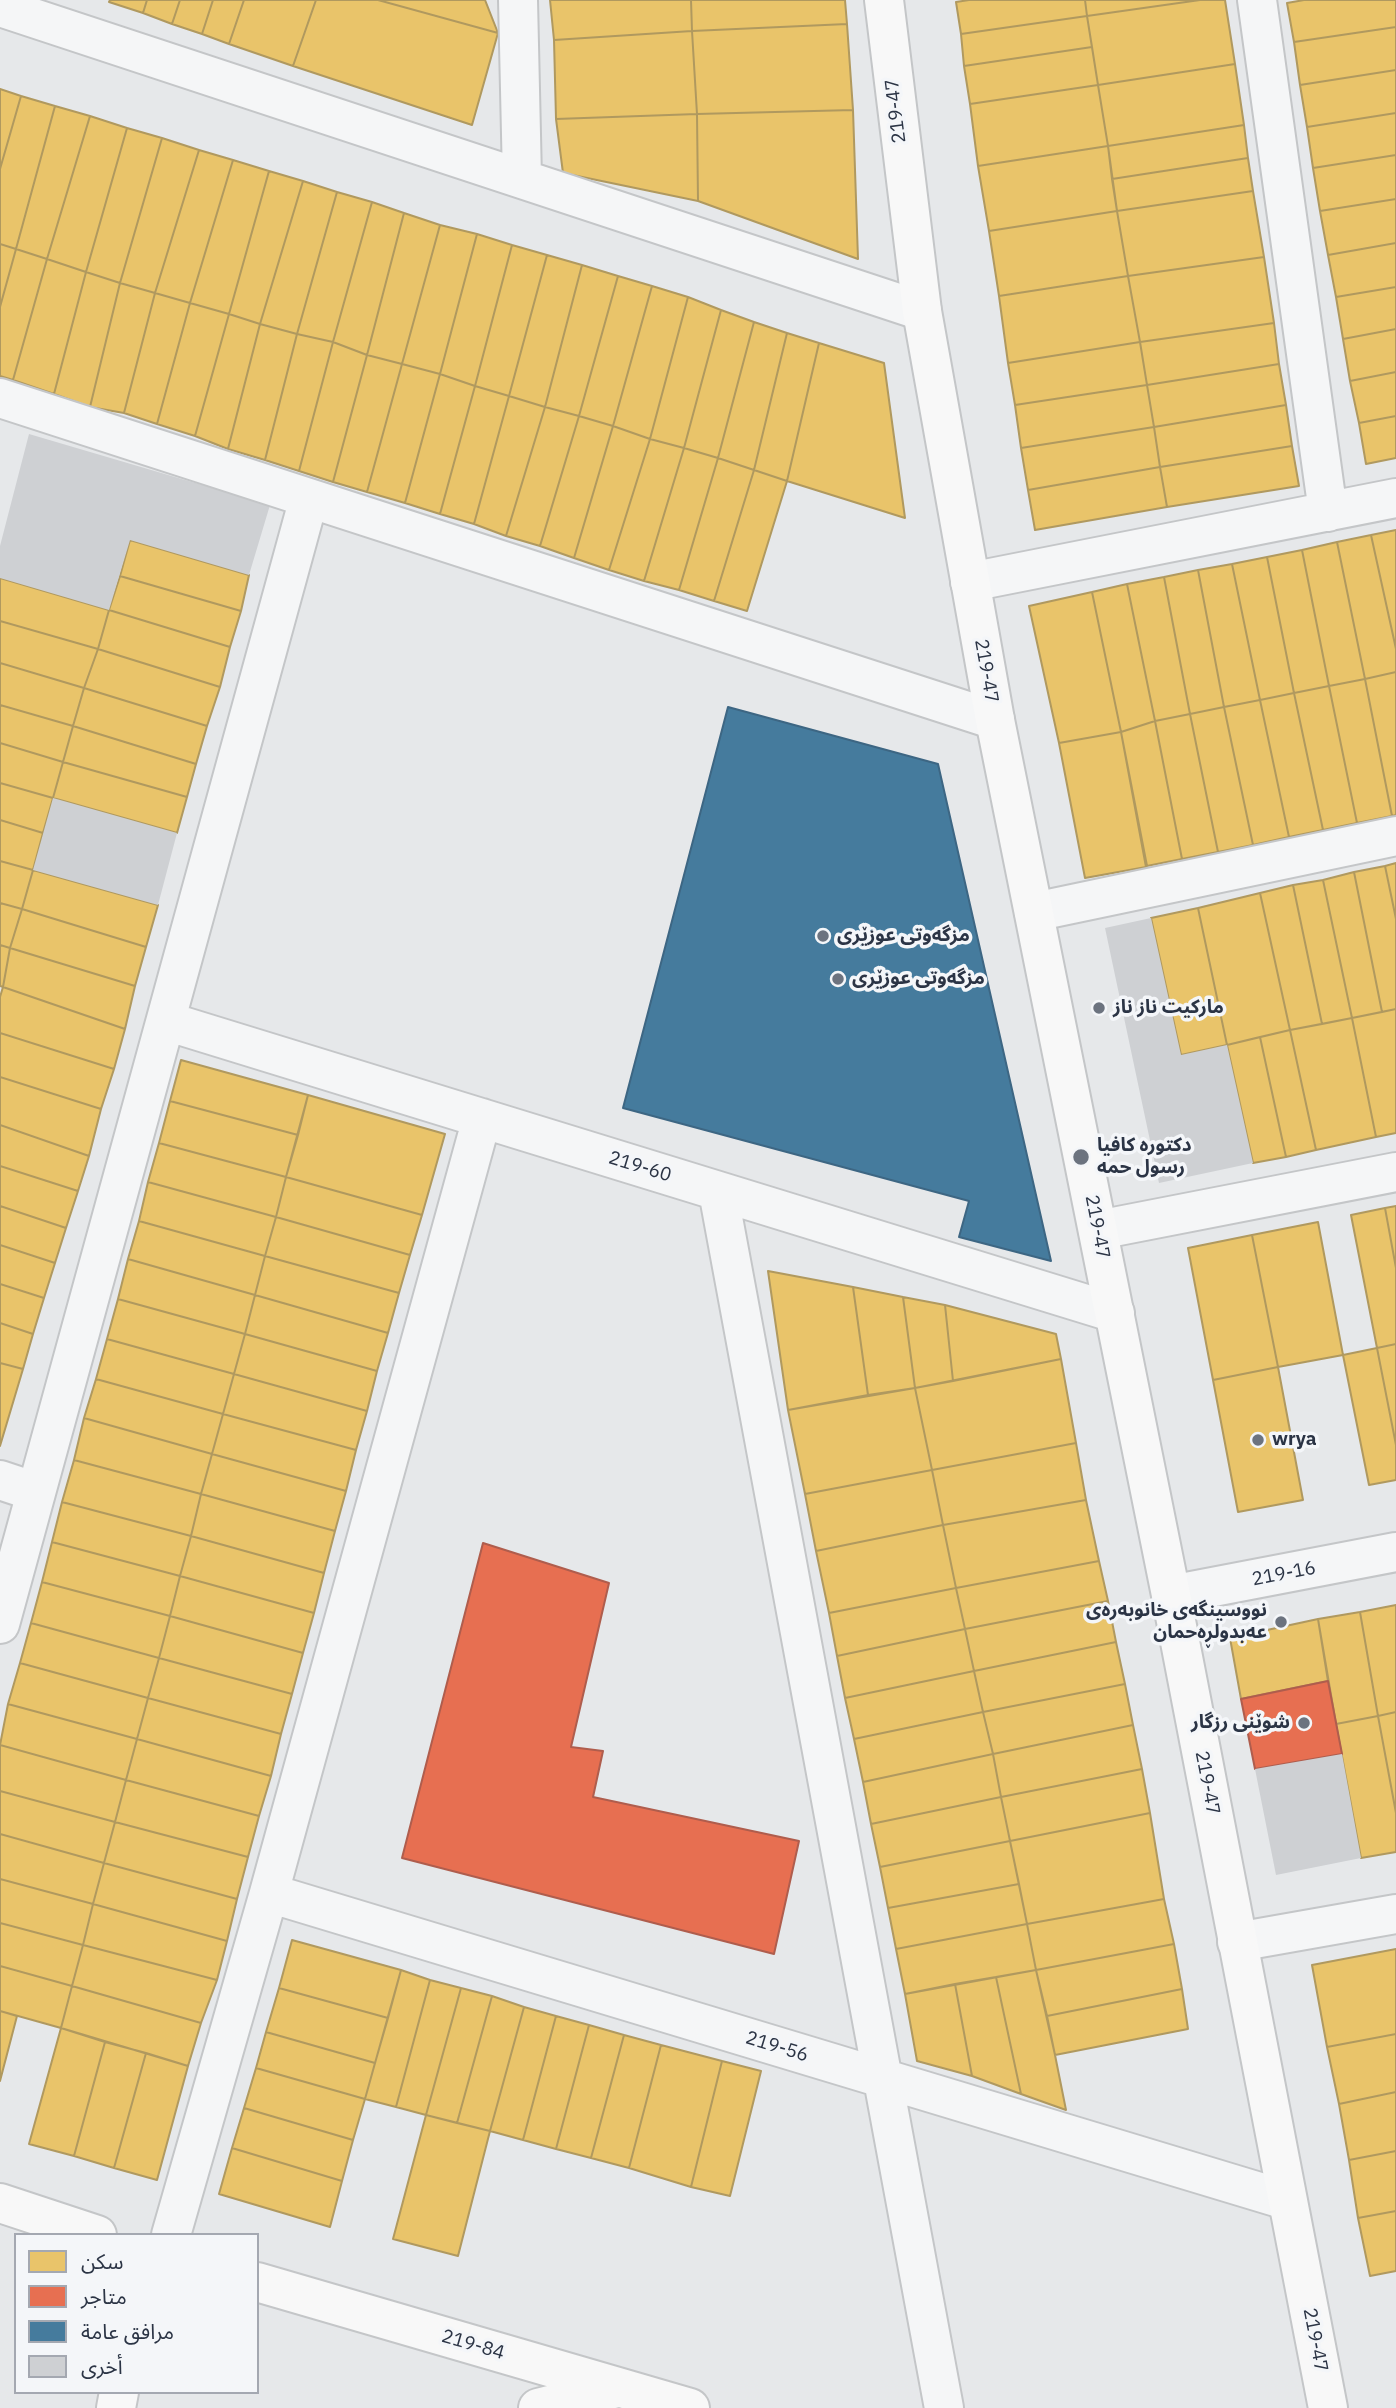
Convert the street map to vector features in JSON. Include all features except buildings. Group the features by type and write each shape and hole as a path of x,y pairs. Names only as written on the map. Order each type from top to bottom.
{"street":[{"path":"518,0 522,179"},
{"name":"219-47","path":"884,0 922,311 995,720 1171,1595 1328,2408"},
{"path":"1256,0 1328,512"},
{"path":"0,7 922,311"},
{"path":"0,398 995,720"},
{"path":"0,1624 309,498"},
{"path":"970,582 1396,498"},
{"path":"1034,912 1396,836"},
{"name":"219-60","path":"166,1021 1115,1313"},
{"path":"173,2233 482,1118"},
{"path":"1098,1230 1396,1172"},
{"path":"718,1191 944,2408"},
{"path":"0,1480 36,1492"},
{"name":"219-16","path":"1171,1595 1396,1552"},
{"name":"219-56","path":"268,1894 1286,2200"},
{"path":"1237,1942 1396,1914"},
{"path":"0,2203 59,2229 84,2233"},
{"name":"219-84","path":"259,2283 690,2408"},
{"path":"538,2408 619,2387"}],"place":[{"name":"مزگه‌وتی عوزێری","path":"823,936"},
{"name":"مزگەوتی عوزێری","path":"838,979"},
{"name":"ماركيت ناز ناز","path":"1099,1008"},
{"name":"دکتورە کافیا رسول حمە","path":"1081,1157"},
{"name":"wrya","path":"1258,1440"},
{"name":"نووسینگەی خانوبەرەی عەبدولڕەحمان","path":"1281,1622"},
{"name":"شوێنی رزگار","path":"1304,1723"}]}
